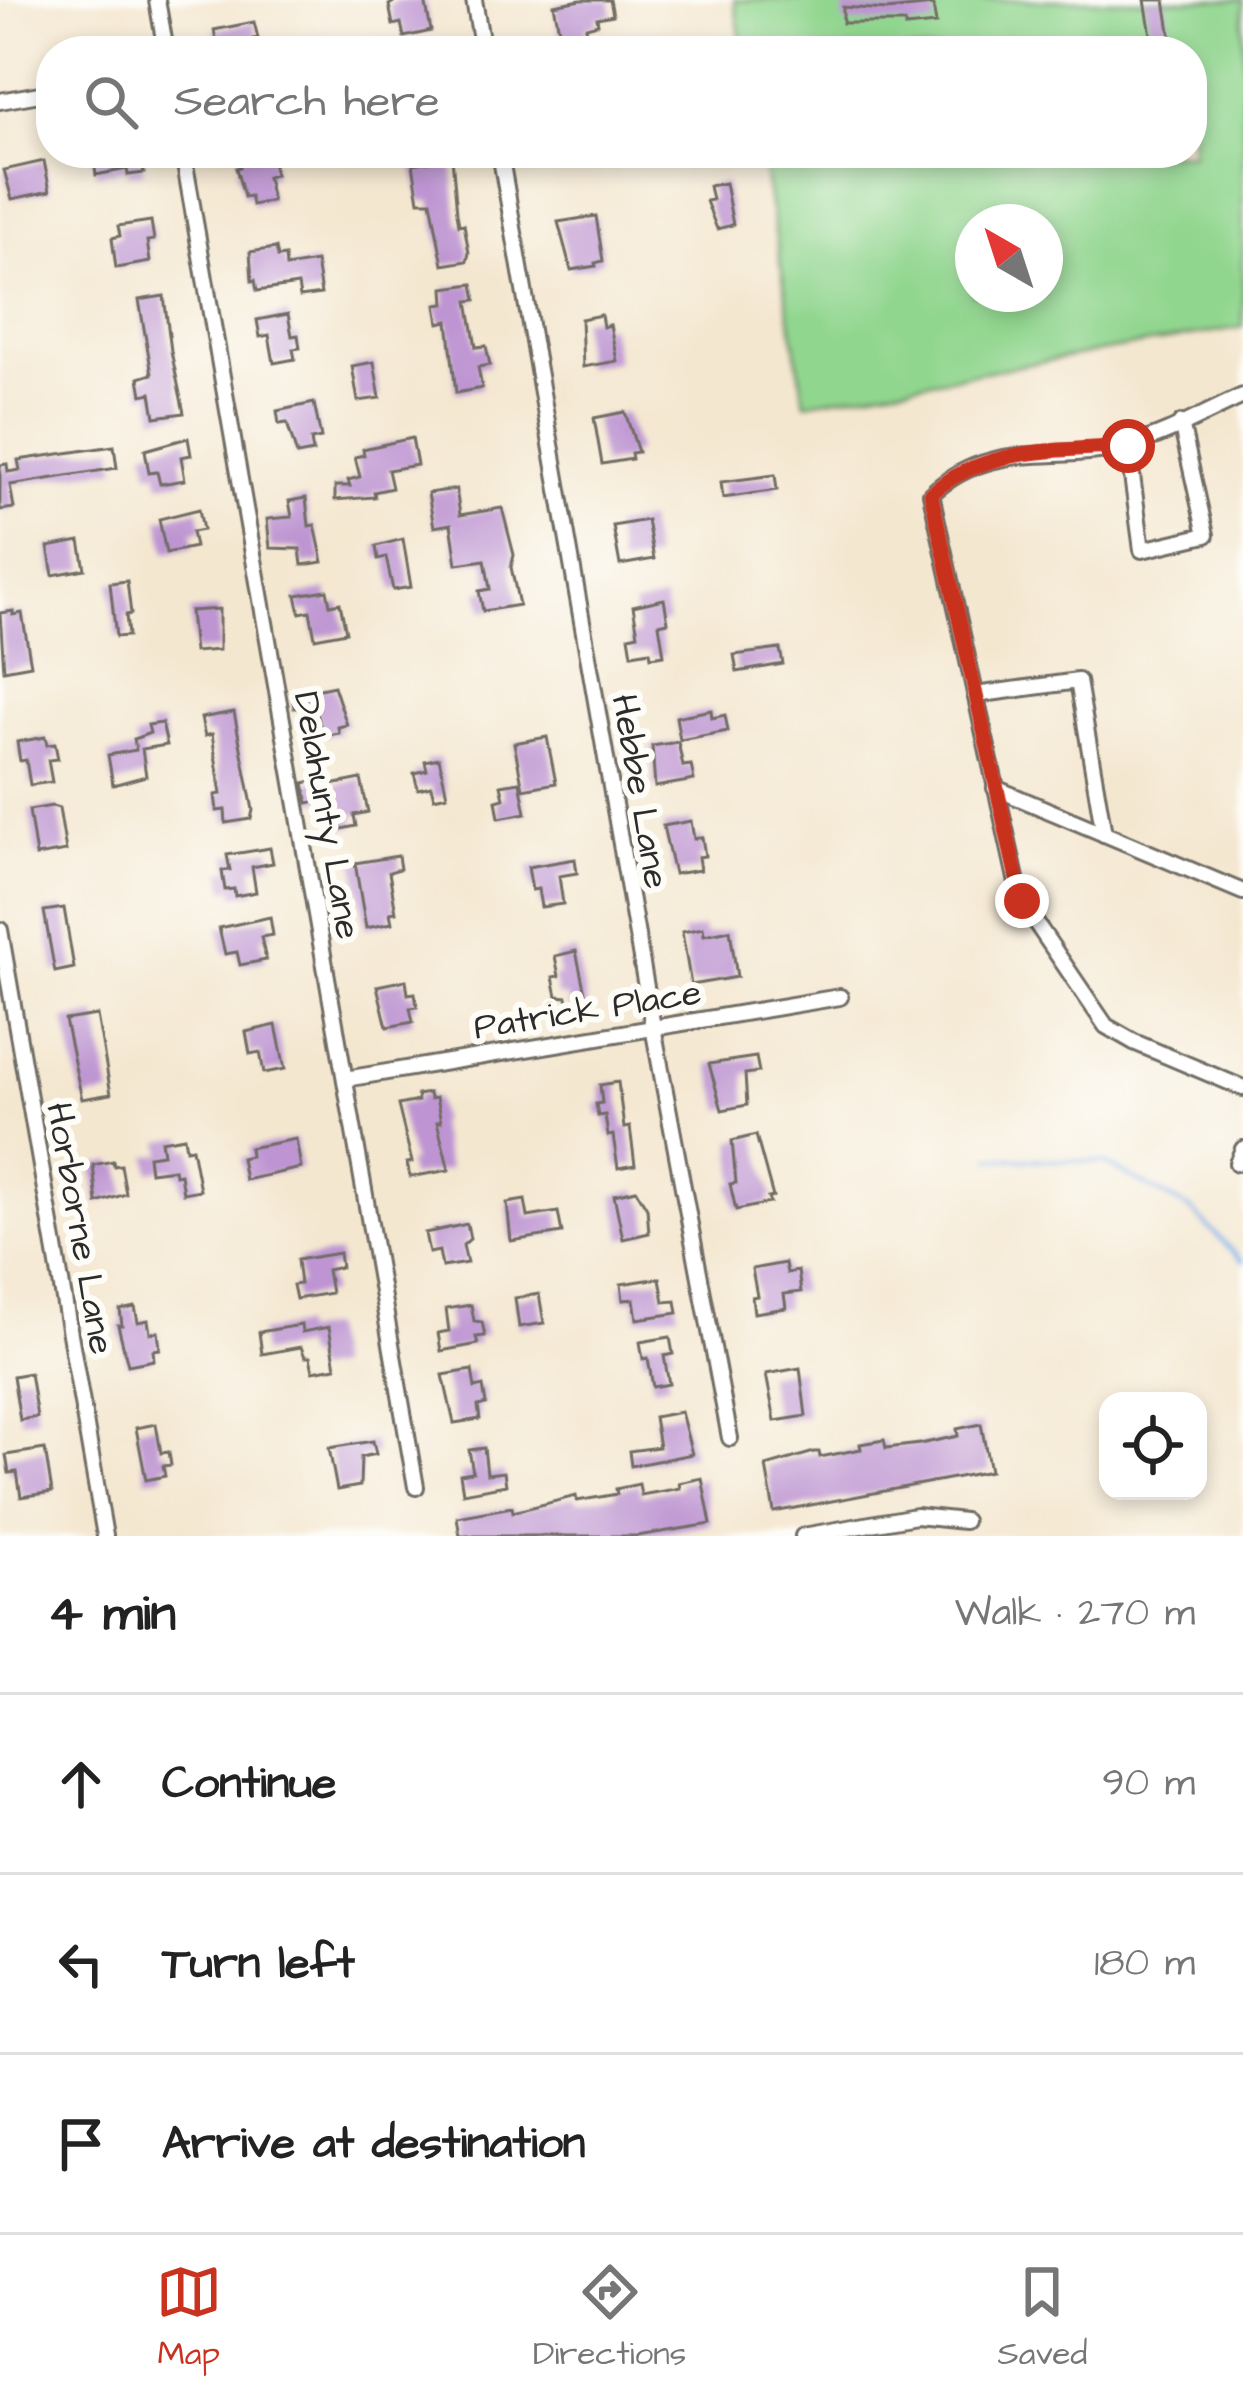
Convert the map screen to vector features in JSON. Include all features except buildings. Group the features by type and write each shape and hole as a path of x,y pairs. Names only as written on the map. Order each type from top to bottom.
{"street":[{"path":"157,0 163,36"},
{"path":"474,0 480,36"},
{"path":"0,101 36,95"},
{"name":"Delahunty Lane","path":"187,168 416,1487"},
{"name":"Hebbe Lane","path":"503,168 730,1438"},
{"path":"1243,396 1128,446 1005,456 947,479 931,494 1022,901 1106,1026 1243,1088"},
{"path":"1128,446 1142,550 1206,536 1181,423"},
{"path":"975,695 1078,681 1104,834"},
{"path":"995,788 1243,892"},
{"name":"Horborne Lane","path":"0,930 105,1536"},
{"name":"Patrick Place","path":"345,1079 839,997"},
{"path":"803,1536 916,1516 964,1521"}],"green space":[{"path":"734,0 1243,0 1243,327 805,403 764,168 1207,168 1207,36 740,36"}],"waterway":[{"path":"991,1158 1103,1162 1190,1209 1243,1261"}],"route":[{"path":"1022,901 931,494 947,479 1005,456 1128,446"}]}
